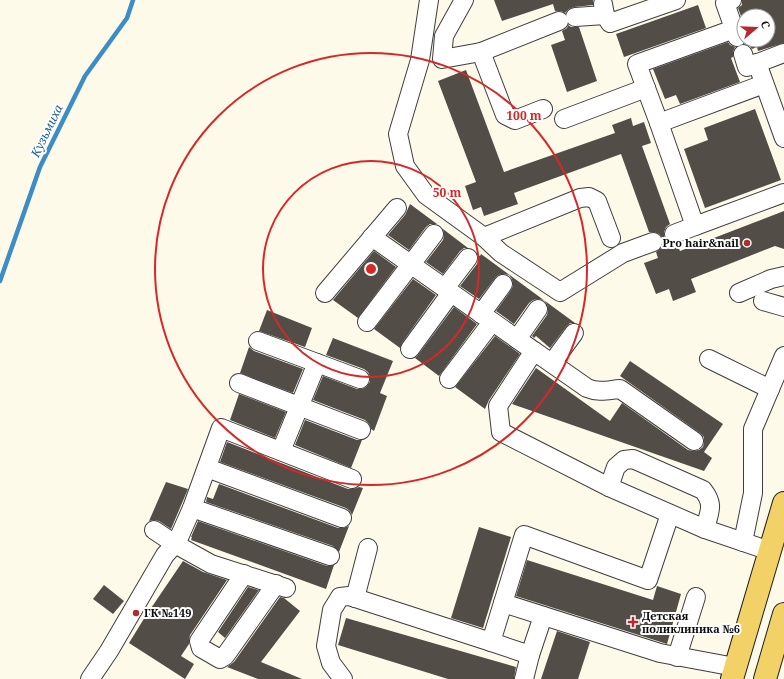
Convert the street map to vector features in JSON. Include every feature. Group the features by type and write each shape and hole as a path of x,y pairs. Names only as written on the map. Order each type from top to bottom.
{"main road":[{"path":"734,673 777,555 784,503"},
{"path":"764,679 784,614"}],"street":[{"path":"430,0 420,60 398,134 405,166 426,195 484,237 501,253 560,292 624,253 653,242"},
{"path":"444,66 444,36 464,0"},
{"path":"420,60 444,66 567,19 604,10 610,23 676,0"},
{"path":"732,0 725,3 736,29"},
{"path":"695,226 638,64 736,47"},
{"path":"744,48 764,84 784,138"},
{"path":"755,48 784,53"},
{"path":"481,52 505,115 515,120 543,109"},
{"path":"659,123 764,84"},
{"path":"564,119 646,88"},
{"path":"674,234 784,193"},
{"path":"484,237 580,198 589,197 597,201 611,238"},
{"path":"325,293 397,208"},
{"path":"367,322 434,234"},
{"path":"372,237 590,390 602,391 620,389 694,441"},
{"path":"410,349 468,258"},
{"path":"738,293 771,279 784,276"},
{"path":"449,378 486,318 503,284"},
{"path":"763,300 784,307"},
{"path":"517,339 538,309"},
{"path":"552,363 574,333"},
{"path":"258,341 360,379"},
{"path":"534,351 498,406 501,432 609,486 670,514 705,529 777,555"},
{"path":"743,542 753,493 753,429 784,356"},
{"path":"709,359 770,389"},
{"path":"282,451 317,363"},
{"path":"239,383 361,430"},
{"path":"90,679 109,651 165,555 174,544 192,508 221,428 352,479"},
{"path":"609,486 616,467 624,460 633,460 703,490 709,497 710,506 705,529"},
{"path":"207,468 342,518"},
{"path":"192,508 330,556"},
{"path":"491,642 524,535 648,580 670,514"},
{"path":"154,530 174,544 211,564 244,574 282,586 220,659 201,648 199,641 244,574"},
{"path":"355,598 368,548"},
{"path":"343,679 331,662 326,646 332,610 340,597 348,596 355,598 530,655"},
{"path":"677,657 696,597"},
{"path":"503,603 660,653 734,673"},
{"path":"524,679 543,616"}],"building":[{"path":"494,0 593,0 593,5 574,7 565,13 555,11 553,4 502,21"},
{"path":"742,0 784,0 784,43 776,45 776,8 738,8 742,5"},
{"path":"698,5 706,28 624,57 616,34"},
{"path":"568,25 571,27 579,27 597,81 567,92 551,45 565,40 562,31 567,28"},
{"path":"728,42 730,45 735,47 733,57 731,58 740,82 680,104 676,95 665,99 653,69"},
{"path":"757,48 768,48 758,51"},
{"path":"466,70 504,172 615,133 612,125 631,118 633,126 644,122 651,143 642,146 670,224 666,227 664,232 664,237 667,242 677,244 680,251 784,211 784,249 775,246 691,279 696,292 673,301 669,289 656,294 644,263 658,258 656,252 661,248 663,239 659,234 649,232 621,154 514,193 518,204 484,216 481,207 473,210 465,186 476,182 438,81"},
{"path":"755,109 781,180 705,208 684,149 708,140 704,128"},
{"path":"410,204 437,224 430,224 426,227 409,250 388,235 405,215"},
{"path":"443,229 468,248 464,248 460,251 443,274 426,262 443,240"},
{"path":"374,251 396,267 358,318 333,300"},
{"path":"481,254 544,300 533,300 529,303 514,324 496,311 513,286 512,279 509,275 498,275 479,299 460,286 477,264 478,255 480,256"},
{"path":"413,279 436,295 400,348 374,329"},
{"path":"544,301 575,323 570,323 566,327 550,348 536,336 534,338 532,336 547,315 547,304"},
{"path":"454,307 477,324 439,376 415,358"},
{"path":"267,310 312,328 305,347 259,331"},
{"path":"495,336 520,354 489,400 485,409 455,387"},
{"path":"333,338 393,361 380,393 387,396 374,431 365,420 313,400 323,376 357,389 366,387 370,382 368,372 364,369 326,355"},
{"path":"249,347 254,351 303,369 293,393 240,373"},
{"path":"630,361 723,424 704,452 712,458 704,471 512,404 536,368 610,421 622,403 688,450 699,450 703,447 704,437 700,433 620,376"},
{"path":"239,394 286,412 275,438 230,420"},
{"path":"305,420 357,440 362,440 351,468 295,445"},
{"path":"227,442 348,489 359,487 363,488 352,515 346,508 220,462"},
{"path":"166,482 188,489 171,529 159,521 149,521"},
{"path":"219,484 338,528 349,526 339,552 333,546 206,502 207,497 213,499"},
{"path":"198,521 327,566 334,565 326,589 191,540"},
{"path":"479,527 511,537 483,628 451,618"},
{"name":"Детская поликлиника №6","path":"527,560 653,600 657,586 681,594 667,644 516,596"},
{"path":"183,561 203,572 227,580 190,635 189,644 181,656 194,664 185,679 129,643"},
{"path":"104,585 124,601 113,614 93,599"},
{"path":"248,587 259,590 225,638 218,632"},
{"path":"280,597 284,598 300,611 261,662 302,679 258,679 227,667 234,662"},
{"path":"346,618 516,667 514,679 448,679 338,645"},
{"path":"557,631 590,642 578,679 541,679"}],"waterway":[{"name":"Кузьмиха","path":"0,281 40,167 85,76 127,18 133,0"}],"place":[{"name":"Pro hair&nail","path":"747,243"},
{"name":"ГК №149","path":"136,613"},
{"name":"Детская поликлиника №6","path":"633,622"}]}
